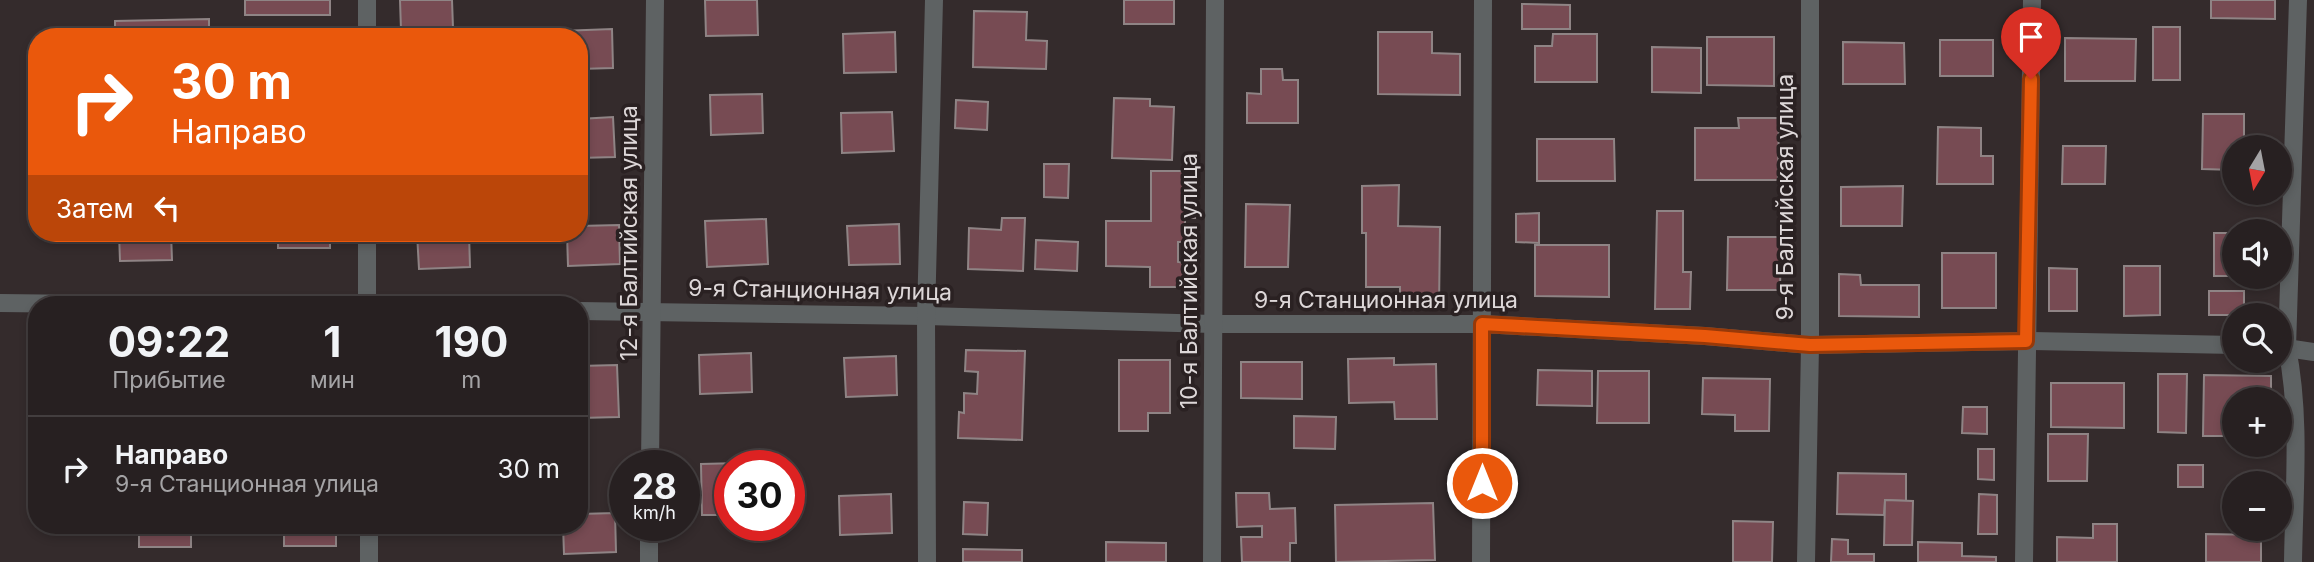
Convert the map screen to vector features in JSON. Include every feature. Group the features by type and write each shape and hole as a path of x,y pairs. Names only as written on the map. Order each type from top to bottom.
{"street":[{"path":"367,0 367,28"},
{"name":"12-я Балтийская улица","path":"650,450 655,0"},
{"path":"927,562 926,316 934,0"},
{"name":"10-я Балтийская улица","path":"1212,562 1215,0"},
{"path":"1481,562 1483,0"},
{"name":"9-я Балтийская улица","path":"1806,562 1810,345 1810,0"},
{"path":"2024,562 2032,0"},
{"path":"2286,303 2298,0"},
{"path":"367,242 367,296"},
{"path":"0,303 28,303"},
{"name":"9-я Станционная улица","path":"588,311 1213,324 1482,324 1705,336 1810,345 2026,341 2222,345"},
{"path":"2292,348 2314,352"},
{"path":"2292,373 2295,412 2293,562"},
{"path":"369,534 369,562"},
{"path":"649,541 649,562"}],"building":[{"path":"245,0 330,0 330,15 245,15"},
{"path":"400,0 452,0 453,28 401,28"},
{"path":"705,0 757,0 758,35 706,36"},
{"path":"1124,0 1174,0 1174,24 1124,24"},
{"path":"2211,0 2275,0 2275,19 2211,18"},
{"path":"1522,4 1570,5 1570,29 1522,29"},
{"path":"974,11 1027,12 1026,40 1047,41 1046,69 973,67"},
{"path":"209,19 209,28 115,28 115,21"},
{"path":"2153,27 2180,27 2180,80 2153,80"},
{"path":"612,29 613,68 588,69 588,30"},
{"path":"895,32 896,72 844,73 843,34"},
{"path":"1378,32 1432,32 1432,53 1460,54 1460,95 1378,94"},
{"path":"1553,34 1597,34 1597,82 1535,82 1535,46 1552,46"},
{"path":"1707,37 1774,37 1774,86 1707,85"},
{"path":"2065,38 2136,39 2135,81 2065,81"},
{"path":"1940,40 1993,40 1993,76 1940,76"},
{"path":"1843,42 1904,43 1905,84 1843,84"},
{"path":"1652,47 1701,48 1701,93 1652,92"},
{"path":"1261,69 1282,69 1283,80 1298,80 1298,123 1247,123 1247,93 1261,94"},
{"path":"762,94 763,133 711,135 710,95"},
{"path":"1114,98 1150,99 1150,106 1174,107 1172,160 1112,158"},
{"path":"956,100 988,102 987,130 955,128"},
{"path":"892,112 894,151 842,153 841,113"},
{"path":"2203,114 2244,114 2244,135 2222,135 2222,170 2202,169"},
{"path":"613,117 615,157 588,158 588,118"},
{"path":"1738,118 1779,118 1778,180 1695,180 1695,128 1739,128"},
{"path":"1938,127 1981,128 1981,156 1993,156 1993,184 1937,184"},
{"path":"1537,139 1614,139 1615,181 1537,181"},
{"path":"2063,146 2106,146 2105,184 2062,184"},
{"path":"1044,164 1069,164 1068,198 1044,197"},
{"path":"1151,171 1195,171 1195,218 1185,218 1185,242 1178,242 1178,262 1185,263 1185,287 1150,287 1150,267 1106,266 1106,221 1151,221"},
{"path":"1399,185 1398,226 1440,227 1439,308 1400,308 1400,287 1366,287 1366,233 1362,233 1362,186"},
{"path":"1903,186 1902,226 1841,226 1841,187"},
{"path":"1246,204 1290,205 1288,267 1245,267"},
{"path":"1657,211 1683,211 1683,272 1691,272 1690,309 1655,309"},
{"path":"1539,213 1539,243 1516,242 1516,214"},
{"path":"1002,218 1025,218 1023,271 968,269 969,228 1001,230"},
{"path":"766,219 768,264 707,267 705,221"},
{"path":"899,224 900,264 849,265 847,226"},
{"path":"619,225 620,264 568,266 567,242 588,242 588,226"},
{"path":"2214,233 2222,233 2222,276 2214,276"},
{"path":"1728,237 1781,237 1780,290 1727,290"},
{"path":"1036,240 1078,242 1077,271 1035,269"},
{"path":"119,242 171,242 172,260 120,261"},
{"path":"278,242 330,242 330,248 278,248"},
{"path":"418,242 469,242 470,267 419,269"},
{"path":"1535,245 1609,245 1609,297 1535,296"},
{"path":"1942,253 1996,253 1996,308 1942,308"},
{"path":"2124,266 2160,266 2160,315 2124,316"},
{"path":"2049,268 2077,269 2077,311 2049,311"},
{"path":"1839,274 1860,275 1861,285 1919,285 1919,317 1839,316"},
{"path":"2209,291 2244,291 2244,303 2222,303 2222,315 2209,315"},
{"path":"966,350 1025,351 1022,440 958,438 959,412 964,413 964,393 977,394 978,372 965,371"},
{"path":"751,353 752,392 700,394 699,355"},
{"path":"896,356 897,395 846,397 844,358"},
{"path":"1394,358 1394,365 1436,364 1437,419 1395,419 1394,402 1349,403 1348,359"},
{"path":"1119,360 1170,360 1170,413 1148,413 1148,431 1119,431"},
{"path":"1241,362 1302,362 1302,399 1241,398"},
{"path":"617,365 619,417 588,418 588,366"},
{"path":"1538,370 1592,371 1592,406 1537,405"},
{"path":"1598,371 1649,371 1649,423 1597,423"},
{"path":"2158,374 2187,374 2186,433 2158,432"},
{"path":"2204,375 2271,376 2271,387 2222,387 2222,436 2203,436"},
{"path":"1703,378 1770,379 1769,431 1735,431 1735,415 1702,414"},
{"path":"2051,383 2124,383 2124,428 2051,427"},
{"path":"1963,407 1987,407 1987,434 1962,433"},
{"path":"1294,416 1336,417 1335,449 1294,448"},
{"path":"2048,434 2088,434 2087,481 2048,481"},
{"path":"1978,449 1994,449 1994,480 1978,479"},
{"path":"701,464 714,464 714,515 702,515"},
{"path":"2178,465 2203,465 2203,487 2178,487"},
{"path":"1838,473 1906,474 1906,501 1885,500 1884,515 1837,514"},
{"path":"1236,493 1269,493 1270,509 1295,508 1296,543 1290,543 1290,562 1242,562 1241,537 1262,537 1262,526 1237,527"},
{"path":"891,494 892,533 840,535 839,496"},
{"path":"1979,494 1997,495 1997,534 1978,534"},
{"path":"1885,500 1913,501 1912,545 1884,545"},
{"path":"964,502 988,503 987,535 963,534"},
{"path":"1433,503 1435,560 1336,562 1335,505"},
{"path":"609,513 609,541 616,541 616,552 564,554 563,534 588,534 588,514"},
{"path":"1733,521 1773,522 1772,562 1733,562"},
{"path":"2093,524 2117,524 2117,562 2057,562 2057,537 2093,538"},
{"path":"139,534 191,534 191,547 139,547"},
{"path":"284,534 336,534 336,546 284,546"},
{"path":"2206,534 2222,534 2222,541 2261,541 2261,562 2206,562"},
{"path":"1832,539 1848,540 1848,554 1874,554 1874,562 1831,562"},
{"path":"1106,542 1166,543 1166,562 1106,562"},
{"path":"1918,542 1962,543 1962,556 1996,557 1996,562 1918,562"},
{"path":"963,549 1022,550 1022,562 963,562"}],"route":[{"path":"1482,483 1482,324 1705,336 1810,345 2026,341 2031,79"}]}
